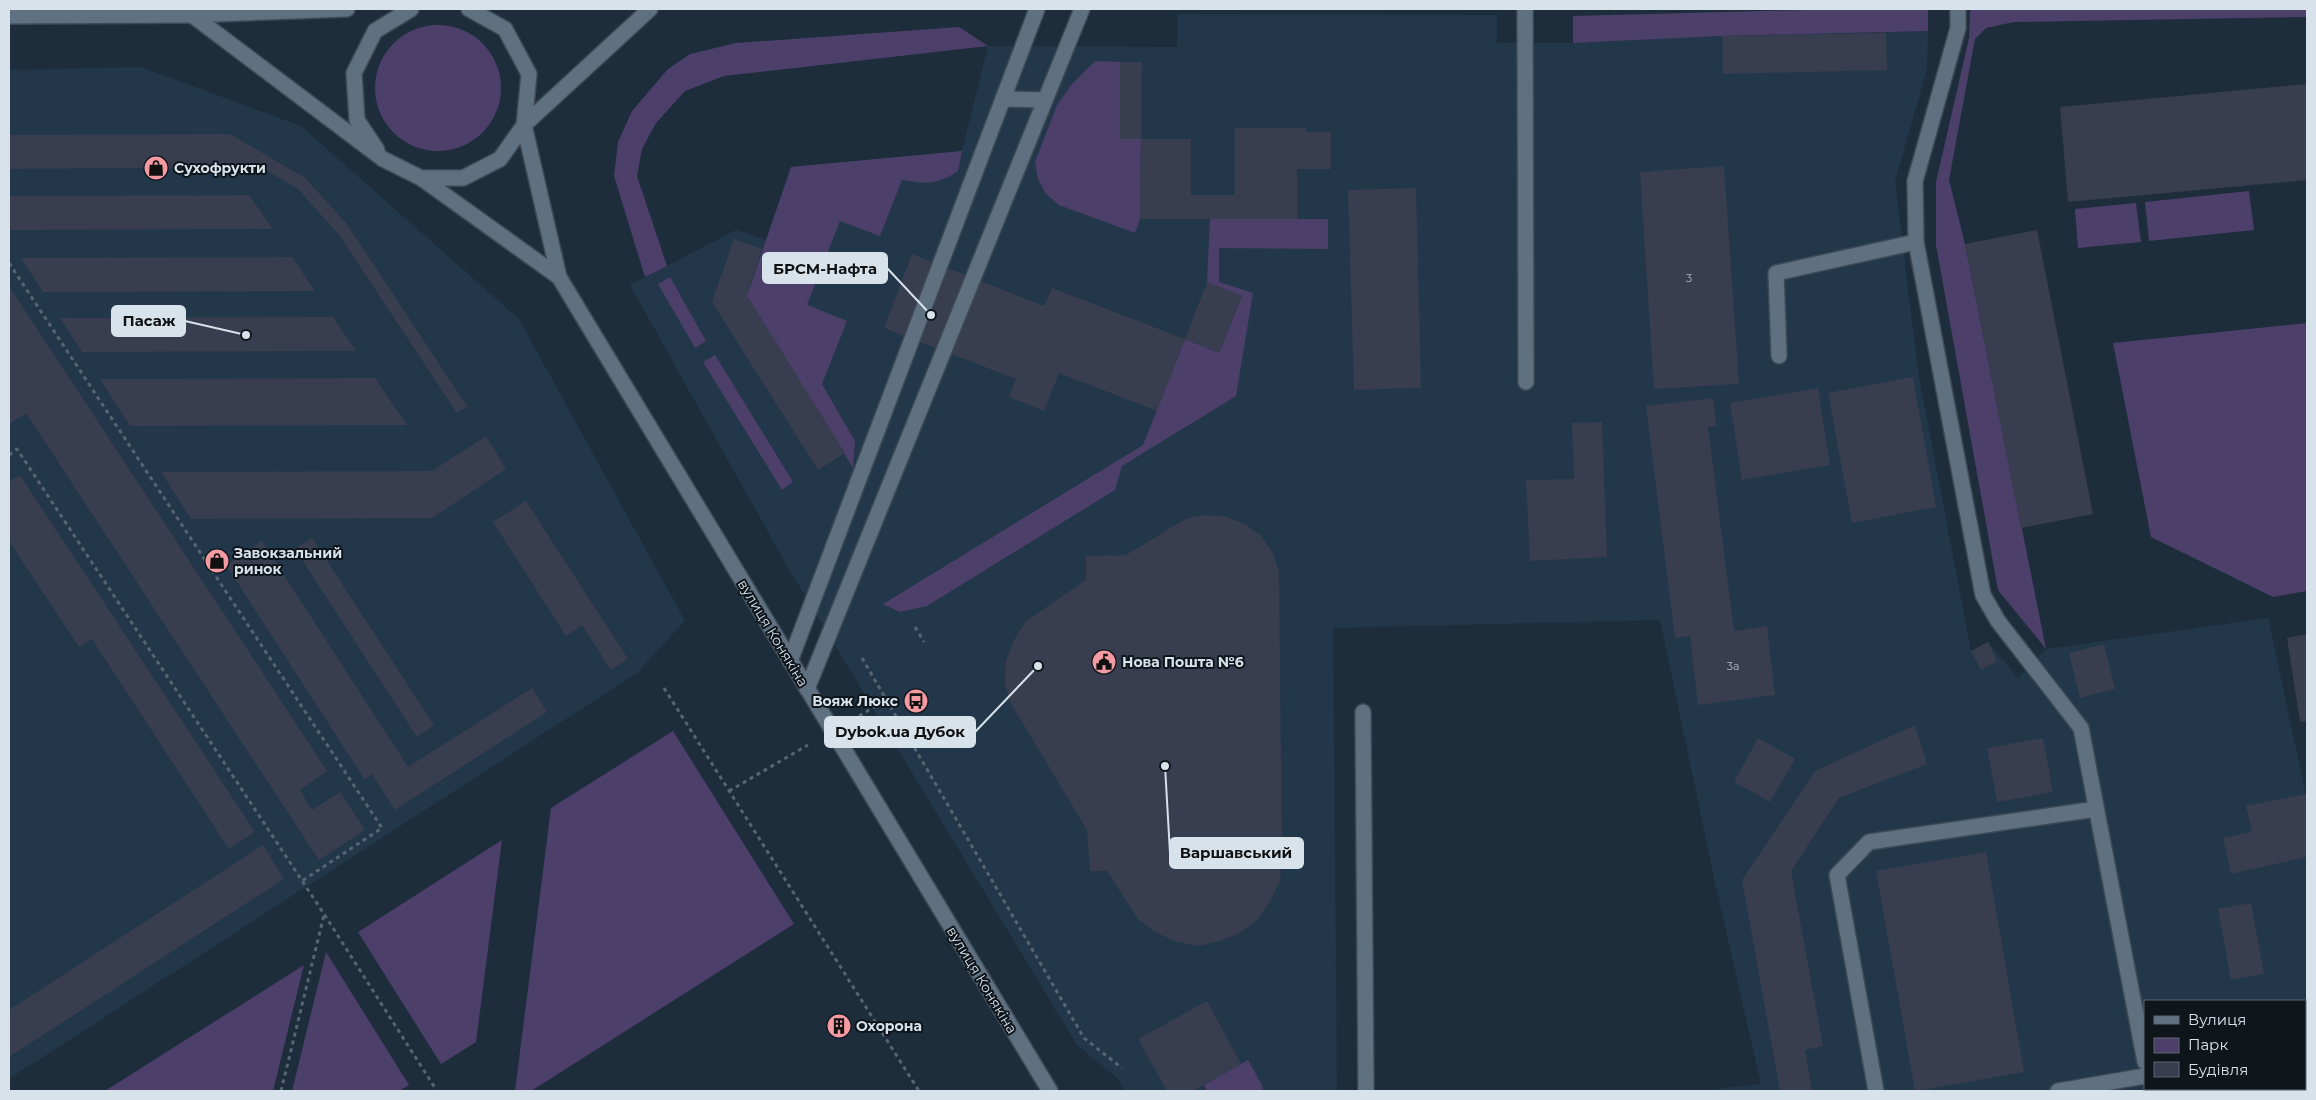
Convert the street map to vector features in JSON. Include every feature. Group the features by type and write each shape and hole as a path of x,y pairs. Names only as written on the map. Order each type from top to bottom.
{"main road":[{"path":"9,16 192,15 347,9"},
{"path":"383,159 357,120 354,73 376,31 411,9"},
{"path":"470,9 506,29 529,74 524,124 559,278"},
{"path":"420,178 462,178 500,159 524,124 650,9"},
{"path":"790,661 1037,9"},
{"path":"807,689 1082,9"},
{"path":"1525,9 1526,382"},
{"path":"1958,9 1958,28 1915,181 1916,242 1983,595 1998,621 2081,728 2144,1057"},
{"path":"192,15 383,159 420,178 559,278"},
{"path":"1003,99 1045,100"},
{"path":"1779,356 1776,273 1916,242"},
{"name":"вулиця Конякіна","path":"559,278 1050,1091"},
{"path":"1363,712 1366,1091"},
{"path":"1876,1091 1837,874 1869,842 2096,809"},
{"path":"2058,1091 2144,1076"}],"path":[{"path":"9,263 382,828 302,881"},
{"path":"9,455 17,449 324,914 437,1091"},
{"path":"915,627 924,642"},
{"path":"862,658 1084,1038 1122,1068"},
{"path":"664,688 919,1091"},
{"path":"282,1091 324,914"}],"shaded area":[{"path":"1178,14 1497,15 1497,43 1573,43 1722,36 1928,31 1927,69 1895,181 1918,371 1971,651 1988,642 2018,678 2046,649 2268,618 2307,800 2307,1091 1700,1091 1761,1084 1716,887 1660,620 1333,628 1337,1091 1125,1091 1117,1078 1077,1045 787,566 630,285 736,230 766,240 791,167 962,151 988,46 1177,47"},
{"name":"Завокзальний ринок","path":"141,67 301,126 519,319 685,621 637,673 9,1079 9,70"}],"green space":[{"path":"1842,9 1928,9 1928,31 1722,36 1573,43 1573,16"},
{"path":"1970,9 2307,9 2307,17 2014,22 1986,28 1975,39 1949,180 1965,244 2046,649 1998,590 1936,245 1936,182 1969,38"},
{"path":"438,25 462,30 473,35 483,43 491,53 496,64 501,88 496,112 491,123 483,133 473,141 462,146 438,151 414,146 403,141 393,133 385,123 380,112 375,88 380,64 385,53 393,43 403,35 414,30"},
{"path":"959,27 988,46 724,76 685,91 656,123 642,149 637,176 667,266 645,277 614,176 618,142 632,111 668,69 690,54 736,43"},
{"path":"1095,61 1120,62 1120,138 1141,139 1140,219 1135,233 1059,205 1046,194 1038,179 1035,162 1057,105 1072,84"},
{"path":"962,151 958,171 951,176 925,183 902,180 880,236 840,221 807,305 847,321 822,384 855,441 853,468 747,296 791,167"},
{"path":"2249,191 2254,230 2149,241 2145,202"},
{"path":"2136,203 2141,242 2078,248 2075,209"},
{"path":"1210,219 1328,219 1328,249 1219,248 1219,282 1253,293 1236,396 1122,466 1115,490 927,606 900,612 883,604 1143,445 1185,339 1219,353 1242,296 1207,282"},
{"path":"670,277 706,341 695,348 658,284"},
{"path":"2307,323 2307,591 2273,597 2151,537 2113,343"},
{"path":"715,355 793,482 782,490 703,362"},
{"path":"673,731 794,924 531,1091 515,1091 551,808"},
{"path":"502,840 476,1042 441,1064 358,932"},
{"path":"326,952 409,1085 399,1091 292,1091"},
{"path":"304,965 273,1091 105,1091"},
{"path":"1248,1060 1262,1085 1263,1091 1207,1091 1204,1085"}],"building":[{"path":"1886,33 1887,70 1723,74 1722,36"},
{"path":"1120,62 1142,62 1141,139 1120,139"},
{"path":"2307,84 2307,180 2068,202 2060,107"},
{"path":"1235,128 1306,128 1306,132 1331,132 1331,169 1297,169 1297,219 1140,219 1141,139 1191,139 1191,195 1235,195"},
{"path":"230,134 305,178 346,223 467,406 457,413 339,235 298,189 260,167 9,169 9,135"},
{"path":"1724,166 1739,384 1654,389 1640,172"},
{"path":"1416,188 1421,388 1354,390 1348,190"},
{"path":"249,195 273,229 9,230 9,196"},
{"path":"2037,230 2093,514 2021,528 1965,244"},
{"path":"734,239 762,249 747,296 845,453 818,470 712,302"},
{"path":"912,254 1044,306 1052,288 1185,339 1157,411 1059,373 1044,411 1009,397 1016,379 884,328"},
{"path":"292,257 315,291 43,292 21,258"},
{"path":"1207,282 1242,296 1219,353 1185,339"},
{"path":"9,286 327,771 300,790 312,810 340,792 365,830 319,860 26,413 9,424"},
{"path":"333,317 356,351 82,352 60,318"},
{"path":"1913,377 1936,507 1852,523 1828,393"},
{"path":"375,378 407,425 130,426 100,379"},
{"path":"1818,388 1830,465 1742,480 1730,403"},
{"path":"1713,398 1716,426 1708,427 1734,631 1767,626 1775,695 1698,705 1690,636 1675,638 1646,406"},
{"path":"1602,422 1607,557 1530,561 1526,480 1574,479 1572,423"},
{"path":"486,436 506,469 432,518 191,519 161,472 432,471"},
{"path":"20,475 255,832 229,849 92,639 79,647 9,541 9,482"},
{"path":"526,501 628,659 611,670 582,625 566,636 493,522"},
{"path":"1207,515 1227,517 1245,524 1260,535 1273,553 1279,572 1282,858 1280,881 1270,901 1257,920 1238,934 1217,942 1198,946 1175,941 1155,932 1138,919 1107,871 1090,871 1087,830 1010,702 1005,682 1006,661 1014,640 1026,621 1086,580 1086,556 1126,555 1187,518"},
{"path":"312,538 434,725 417,737 295,549"},
{"path":"262,541 408,767 532,688 547,712 395,810 372,774 365,780 226,565"},
{"path":"2307,634 2307,721 2300,722 2287,638"},
{"path":"1988,642 1997,661 1981,670 1971,651"},
{"path":"2104,644 2115,689 2080,698 2069,653"},
{"path":"1915,725 1927,764 1839,798 1791,871 1823,1046 1805,1050 1812,1091 1780,1091 1742,880 1815,771"},
{"path":"1758,738 1795,759 1770,802 1734,782"},
{"path":"2043,738 2053,792 1997,802 1987,748"},
{"path":"2306,794 2307,857 2231,874 2223,838 2252,832 2246,806"},
{"path":"263,845 284,879 9,1057 9,1010"},
{"path":"1986,852 2024,1072 1915,1091 1876,871"},
{"path":"2251,903 2264,974 2231,980 2218,909"},
{"path":"1207,1001 1241,1064 1196,1089 1197,1091 1167,1091 1138,1039"},
{"name":"Охорона","path":"841,1017 849,1028 837,1036 829,1024"}],"place":[{"name":"Сухофрукти","path":"156,168"},
{"name":"БРСМ-Нафта","path":"931,315"},
{"name":"Пасаж","path":"246,335"},
{"name":"Завокзальний ринок","path":"217,561"},
{"name":"Нова Пошта №6","path":"1104,662"},
{"name":"Dybok.ua Дубок","path":"1038,666"},
{"name":"Вояж Люкс","path":"916,701"},
{"name":"Варшавський","path":"1165,766"},
{"name":"Охорона","path":"839,1026"}]}
